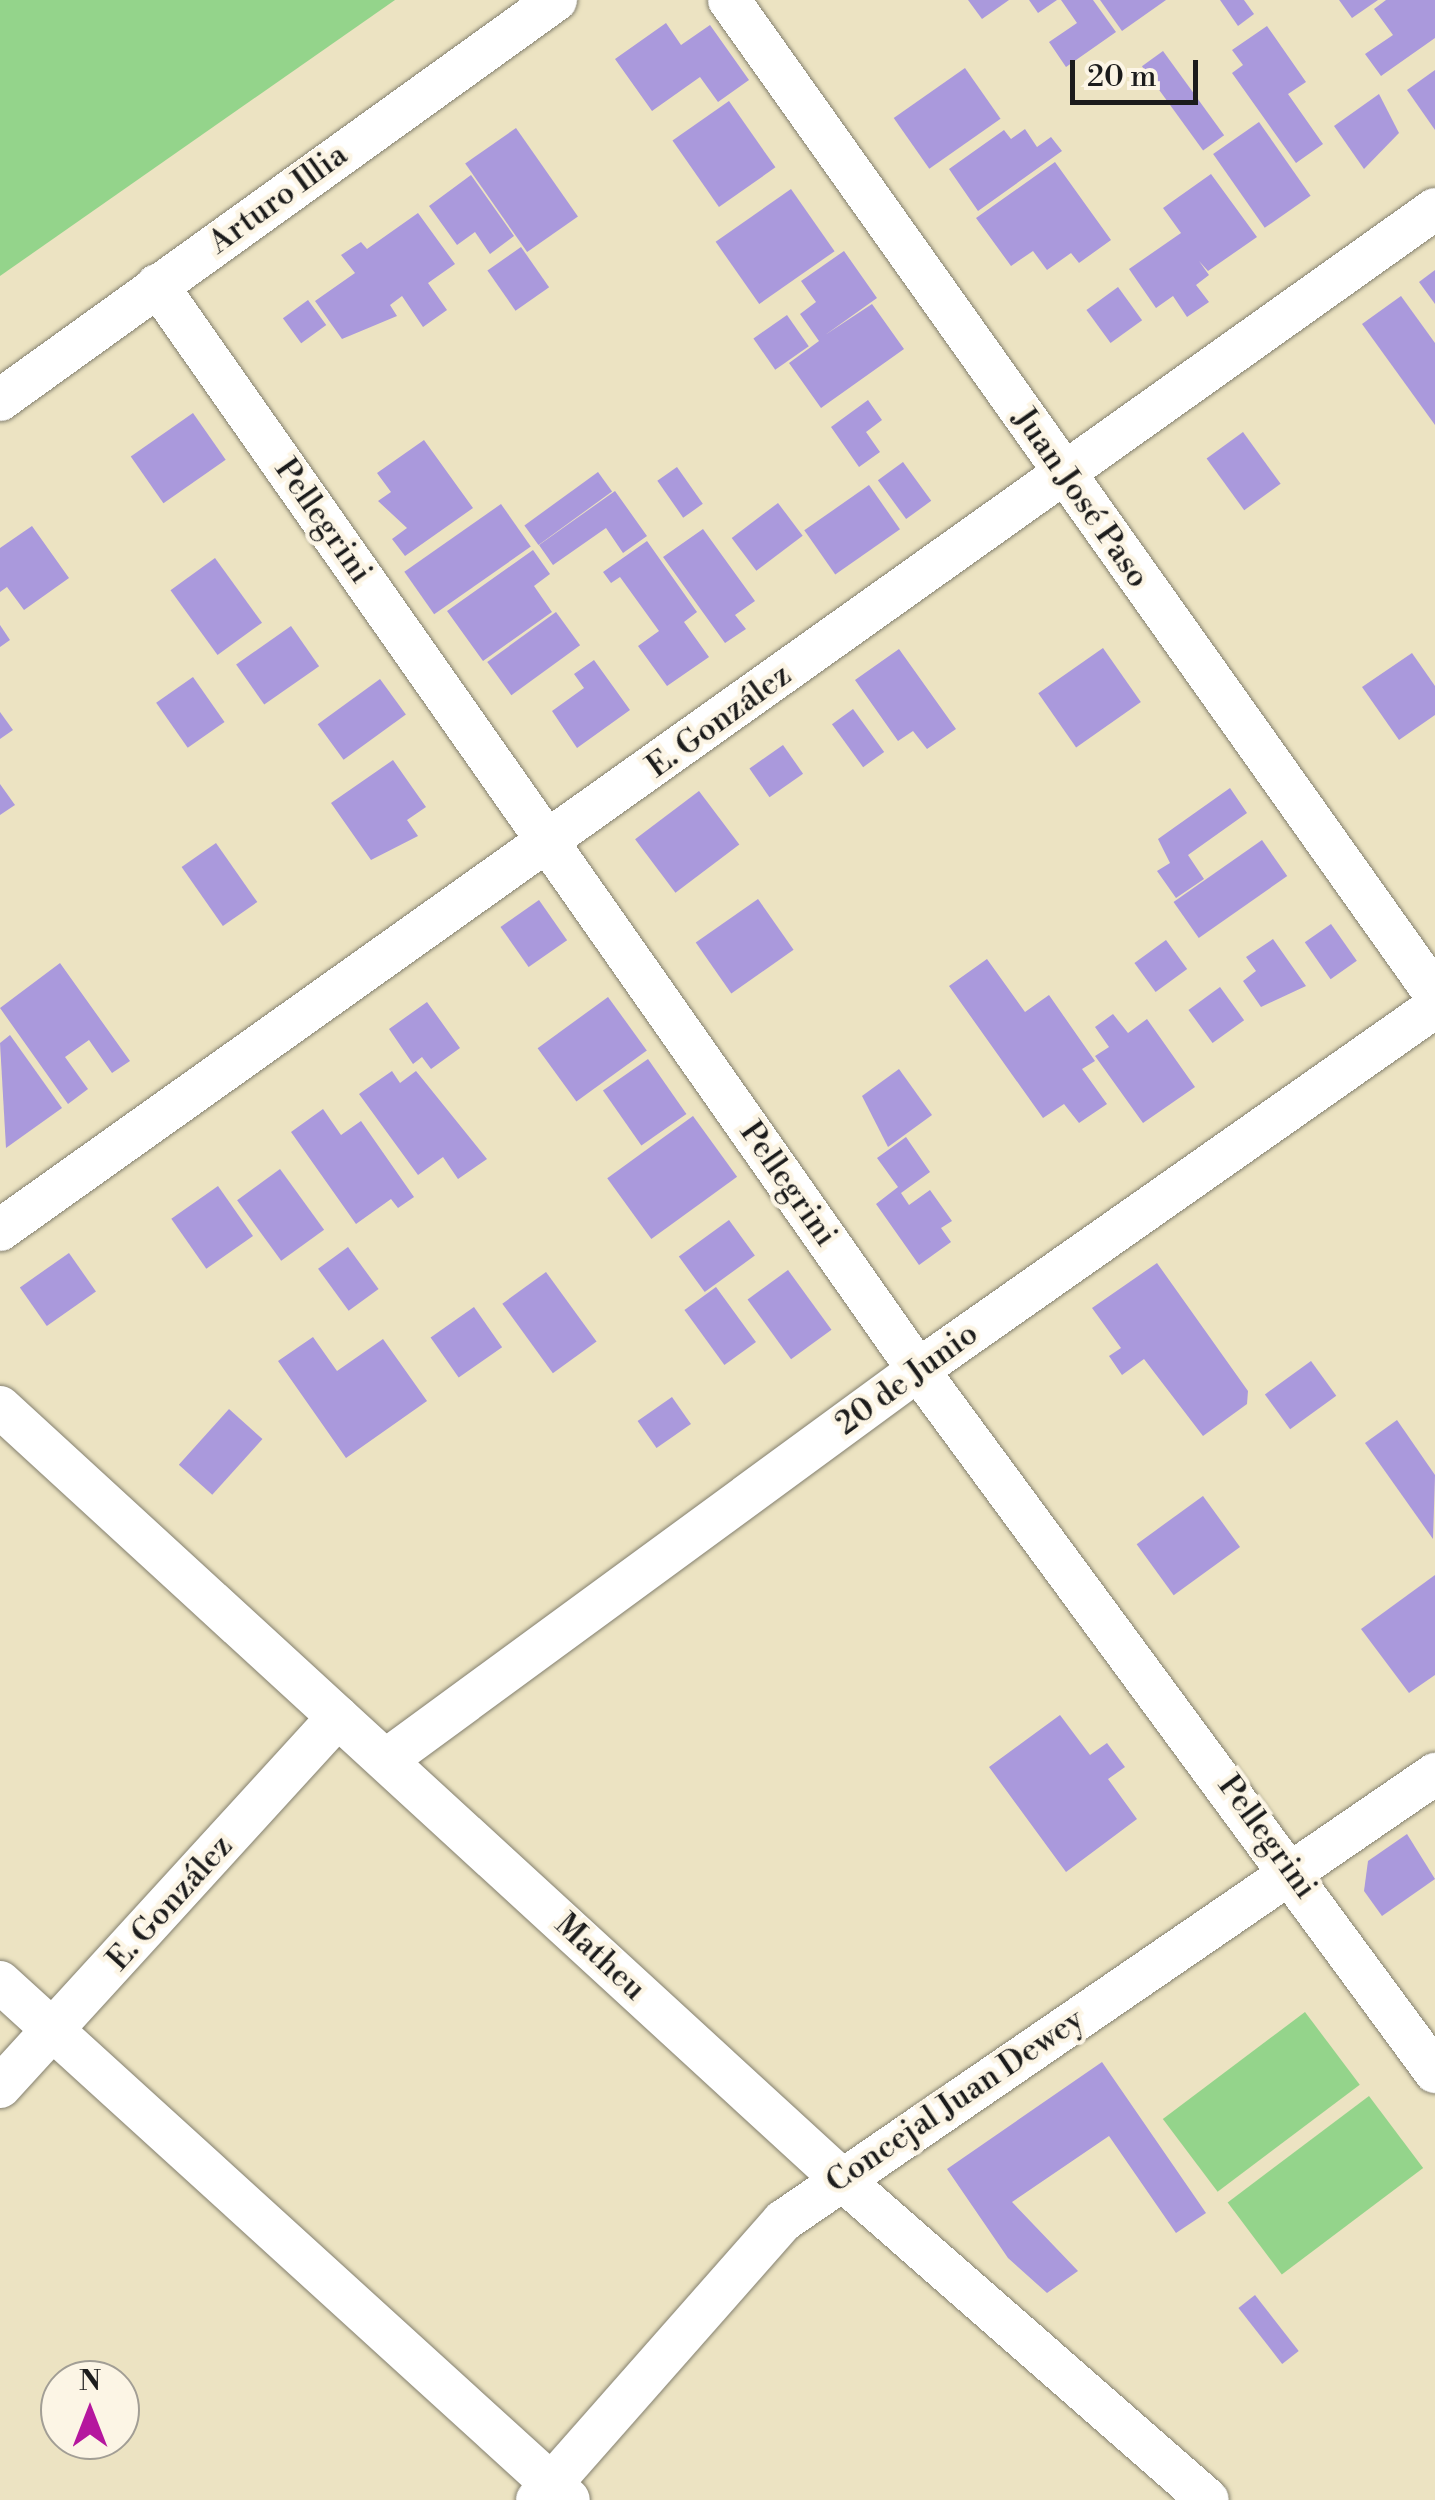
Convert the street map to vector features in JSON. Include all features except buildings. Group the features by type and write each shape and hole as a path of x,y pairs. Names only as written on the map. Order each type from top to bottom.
{"street":[{"name":"Arturo Illia","path":"0,400 556,0"},
{"name":"Juan José Paso","path":"729,0 1435,994"},
{"name":"E. González","path":"0,1230 550,843 1435,209"},
{"name":"Pellegrini","path":"158,285 918,1370 1296,1874 1435,2072"},
{"name":"20 de Junio","path":"386,1760 918,1370 1435,1008"},
{"name":"Matheu","path":"0,1407 839,2177 1208,2500"},
{"name":"E. González","path":"0,2087 338,1718"},
{"name":"Concejal Juan Dewey","path":"552,2495 783,2220 839,2177 1296,1874 1435,1774"},
{"path":"0,1982 552,2495"}],"green space":[{"path":"0,0 395,0 0,276"},
{"path":"1305,2012 1360,2085 1218,2192 1163,2119"},
{"path":"1369,2096 1423,2168 1282,2274 1228,2203"}]}
